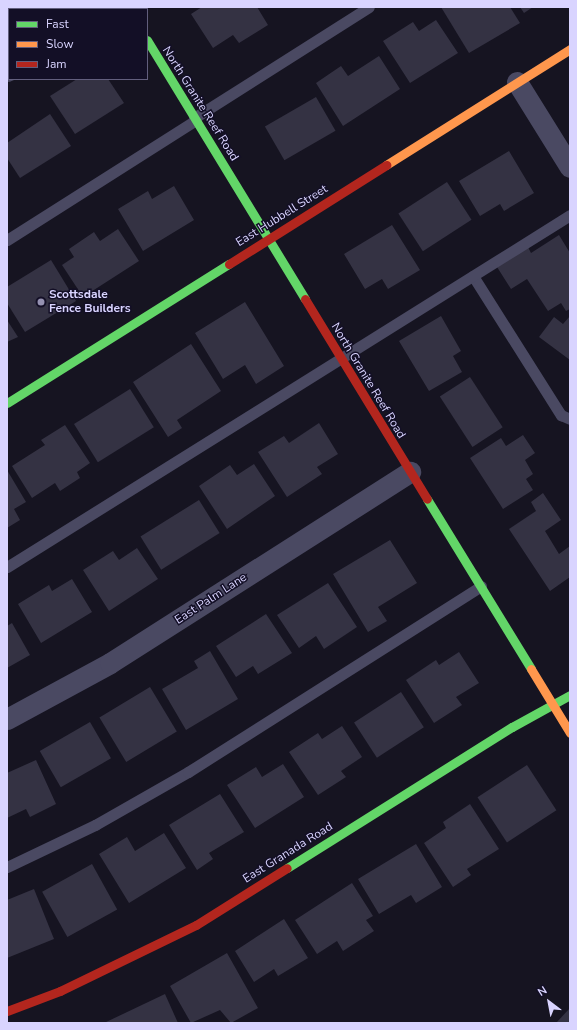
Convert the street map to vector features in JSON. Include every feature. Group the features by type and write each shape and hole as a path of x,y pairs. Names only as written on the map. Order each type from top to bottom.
{"street":[{"name":"North Granite Reef Road","path":"148,42 340,359 570,733"},
{"name":"East Hubbell Street","path":"7,403 570,49"},
{"path":"517,82 570,167"},
{"name":"East Palm Lane","path":"7,718 110,663 410,472"},
{"name":"East Granada Road","path":"7,1011 60,991 196,925 570,695"}],"lane":[{"path":"7,240 369,7"},
{"path":"7,567 570,215"},
{"path":"473,276 561,415 570,419"},
{"path":"7,867 95,825 188,772 481,586"}],"building":[{"path":"202,7 257,7 268,25 239,43 233,35 213,48 191,14"},
{"path":"441,7 510,7 520,23 469,53"},
{"path":"520,7 533,7 524,13"},
{"path":"436,20 458,53 410,83 383,41 413,22 419,31"},
{"path":"379,56 400,89 343,126 316,83 341,66 348,76"},
{"path":"75,80 109,80 124,103 75,134 50,96"},
{"path":"316,97 336,131 284,160 265,126"},
{"path":"50,114 71,146 20,178 7,158 7,143"},
{"path":"509,151 534,193 504,211 500,204 480,216 459,181"},
{"path":"447,182 472,220 423,251 398,214"},
{"path":"174,186 194,220 143,251 118,209 148,191 152,199"},
{"path":"392,225 420,270 388,289 382,279 365,289 344,254"},
{"path":"118,229 139,261 83,297 62,265 74,257 69,249 94,232 100,241"},
{"path":"559,235 570,253 570,309 566,311 561,303 548,311 527,279 511,289 497,267 528,247 531,253"},
{"path":"51,260 76,301 25,332 7,303 7,287"},
{"path":"245,302 284,366 256,384 245,365 223,379 195,333"},
{"path":"441,316 461,351 453,356 462,372 429,391 399,341"},
{"path":"570,316 570,360 539,337 554,317 563,324"},
{"path":"7,320 18,337 7,342"},
{"path":"191,344 221,391 177,420 182,428 168,437 133,382"},
{"path":"470,377 503,427 472,447 440,397"},
{"path":"130,389 154,427 98,462 74,424"},
{"path":"319,423 338,454 317,467 322,474 287,497 258,452 284,436 289,443"},
{"path":"65,425 90,463 77,472 80,478 60,491 55,483 32,498 12,466 45,445 41,440"},
{"path":"523,435 535,453 525,460 533,474 526,479 533,490 503,509 470,458 501,438 506,446"},
{"path":"254,464 275,496 227,529 199,486 230,465 237,475"},
{"path":"7,470 26,502 14,509 20,520 7,528"},
{"path":"543,493 561,520 545,531 559,554 570,546 570,577 550,591 509,529 536,511 531,502"},
{"path":"199,500 220,533 161,570 140,537"},
{"path":"390,540 417,583 378,607 387,621 368,632 333,574"},
{"path":"137,548 158,579 109,611 83,570 113,551 119,560"},
{"path":"72,579 92,612 41,643 18,604 49,585 52,591"},
{"path":"328,583 357,627 324,649 316,636 299,648 277,615"},
{"path":"266,614 292,653 258,674 253,666 236,677 216,646"},
{"path":"12,623 30,655 7,668 7,626"},
{"path":"210,651 238,699 186,730 162,689 198,668 194,661"},
{"path":"459,652 479,683 456,697 462,705 434,723 406,680 436,660 439,665"},
{"path":"150,687 177,732 126,762 99,717"},
{"path":"401,692 424,727 377,758 354,722"},
{"path":"90,722 111,758 61,787 40,751"},
{"path":"342,726 362,757 341,771 346,777 318,795 289,752 318,733 322,739"},
{"path":"36,760 56,804 30,817 26,809 7,818 7,773"},
{"path":"283,764 304,797 255,828 227,785 256,767 262,777"},
{"path":"527,765 556,810 507,842 478,797"},
{"path":"220,794 244,832 209,853 213,859 197,870 169,825"},
{"path":"470,804 499,849 467,869 471,875 453,887 424,843 446,828 443,822"},
{"path":"164,833 186,868 129,903 99,854 127,837 135,851"},
{"path":"416,844 442,887 416,903 411,895 379,914 358,879"},
{"path":"92,864 117,909 67,937 42,892"},
{"path":"352,883 373,916 366,920 374,931 343,951 337,941 317,954 295,920"},
{"path":"34,889 54,939 7,958 7,900"},
{"path":"284,919 308,958 278,976 274,969 254,982 235,951"},
{"path":"227,953 258,1008 231,1023 220,1010 191,1023 170,986"},
{"path":"165,994 178,1023 104,1023"},
{"path":"570,1008 570,1023 556,1023"}],"traffic: fast":[{"path":"148,42 305,299"},
{"path":"7,403 229,264"},
{"path":"427,499 531,669"},
{"path":"287,868 512,727 570,695"}],"traffic: slow":[{"path":"386,165 570,49"},
{"path":"531,669 570,733"}],"traffic: jam":[{"path":"229,264 386,165"},
{"path":"305,299 427,499"},
{"path":"7,1011 60,991 196,925 287,868"}],"place":[{"name":"Scottsdale Fence Builders","path":"41,302"}]}
